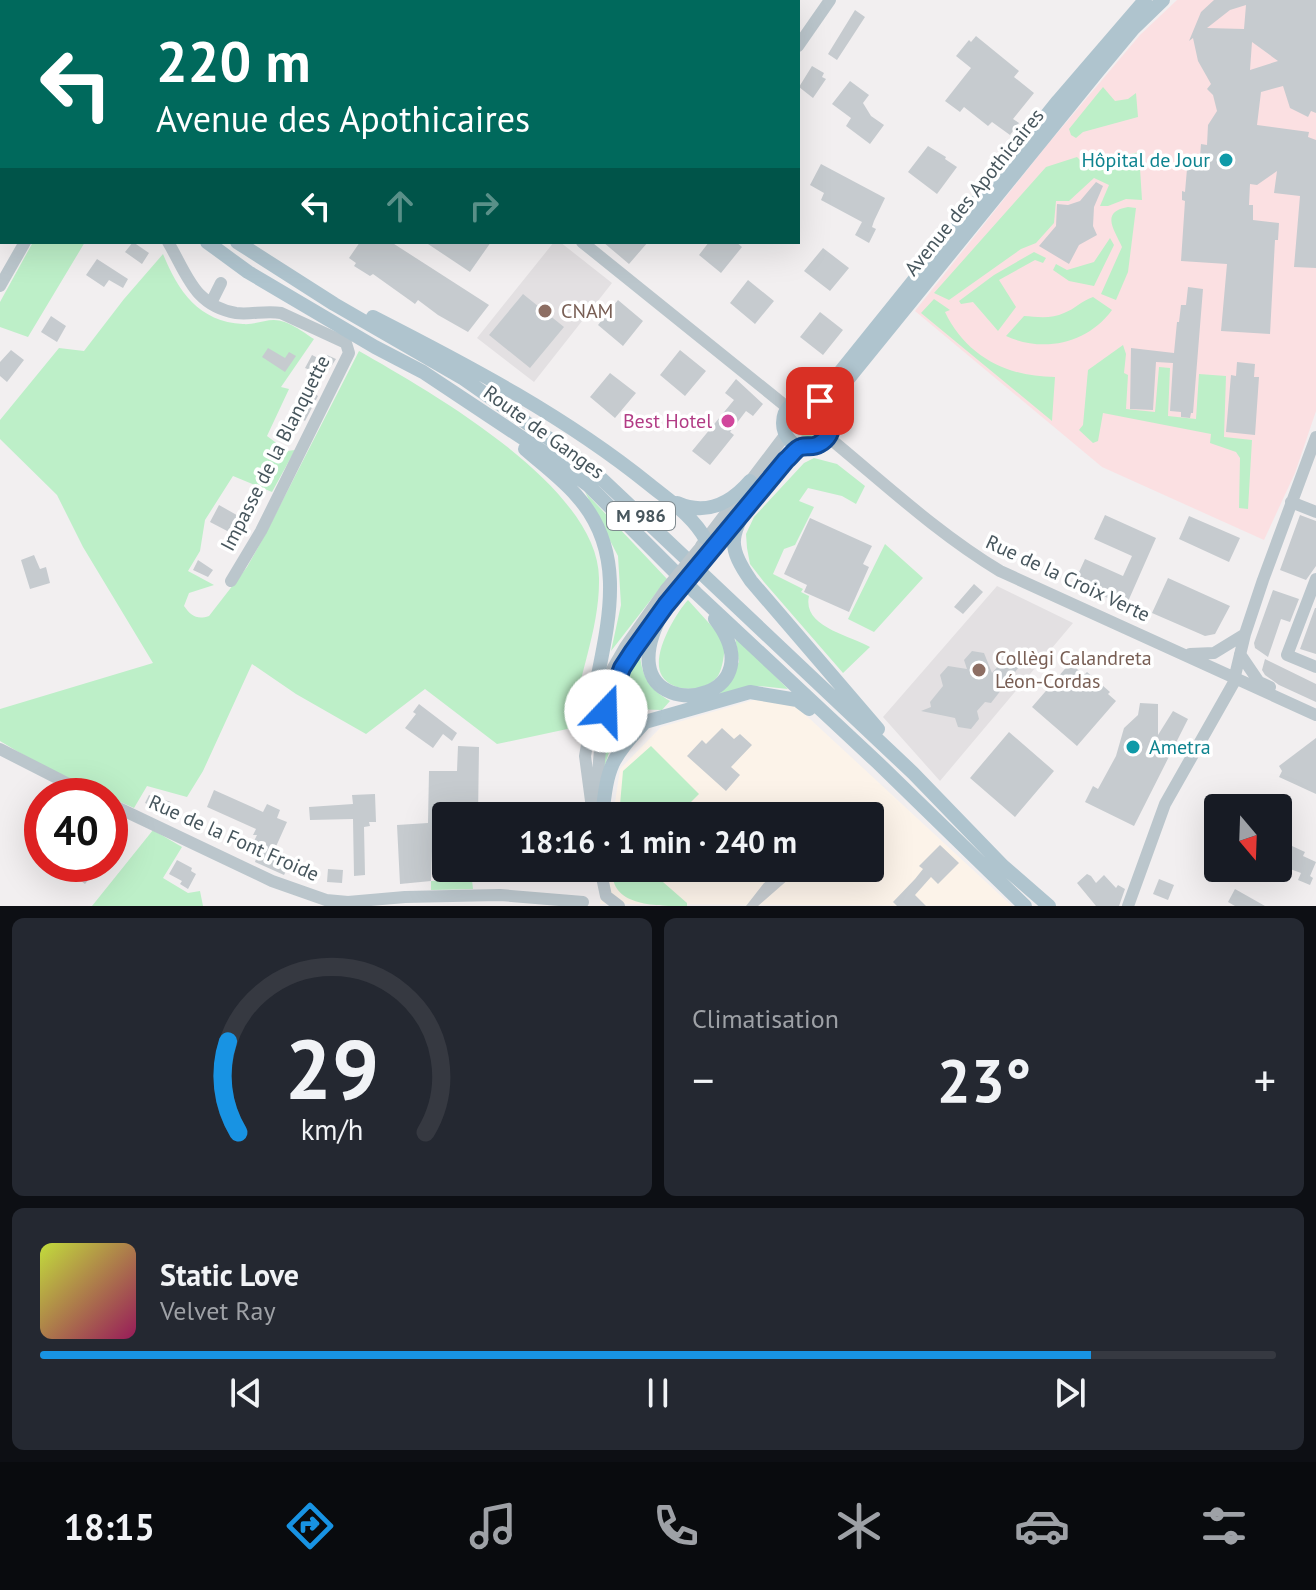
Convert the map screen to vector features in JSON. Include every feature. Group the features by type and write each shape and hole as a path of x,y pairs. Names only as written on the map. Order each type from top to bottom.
{"main road":[{"name":"Avenue des Apothicaires","path":"788,408 799,399 813,399 837,376 1064,95 1145,0"},
{"name":"Avenue des Apothicaires","path":"828,437 839,390 1106,60 1163,0"},
{"name":"Route de Ganges","path":"210,244 248,272 423,372 589,486 696,593 1025,906"},
{"name":"Route de Ganges","path":"240,244 334,304 464,379 588,466 913,773 1003,866 1049,906"},
{"name":"M 986","path":"334,304 353,307 489,378 579,433 664,496"},
{"path":"813,399 826,406 832,419"},
{"path":"788,408 783,421 786,434 801,447 819,445 828,437"},
{"path":"496,421 576,494 589,512 607,554 612,593 592,694 588,733"},
{"path":"664,496 681,505 701,509 720,505 737,496 750,481"},
{"path":"664,496 698,525 703,550"},
{"path":"749,503 735,527 734,550 739,564 913,773"},
{"name":"M 986","path":"669,595 649,649 649,666 655,680 674,693 696,696 719,687 727,677 732,655 730,640 696,593"},
{"path":"601,802 609,769 620,749 645,722 617,712 605,695 607,679"},
{"name":"M 986","path":"645,722 750,692 776,694 797,700 877,762"}],"street":[{"path":"800,43 830,0"},
{"path":"0,286 24,244"},
{"path":"169,244 189,283 211,303 221,283"},
{"path":"584,244 788,408"},
{"name":"Impasse de la Blanquette","path":"211,303 239,314 270,310 281,313 349,347 349,353 261,531 231,581"},
{"path":"595,802 585,756 598,695 625,647 669,595 786,434"},
{"name":"Rue de la Croix Verte","path":"828,437 970,553 1032,587 1185,653 1316,715"},
{"path":"1128,906 1165,804 1229,692 1245,634 1316,437"},
{"path":"703,550 801,447"},
{"path":"1291,502 1316,512"},
{"path":"1316,579 1287,655 1316,667"},
{"path":"598,802 601,729 609,701 622,668 669,595"},
{"path":"1185,653 1214,653 1245,634"},
{"name":"Rue de la Croix Verte","path":"1240,654 1259,682 1288,702"},
{"path":"0,749 57,778"},
{"name":"Rue de la Font Froide","path":"128,813 272,881 326,900 348,902 500,895 583,902"},
{"path":"606,882 614,902"}],"shaded area":[{"path":"1177,0 1316,0 1316,411 1295,473 1264,540 1102,467 915,311 1047,145 1140,35"},
{"name":"CNAM","path":"552,244 563,244 612,283 534,382 477,338"},
{"name":"Collègi Calandreta Léon-Cordas","path":"997,586 1073,623 940,781 883,717"},
{"path":"757,699 796,706 1012,906 600,904 603,882 884,882 884,802 615,802 620,769 661,727"}],"green space":[{"path":"1103,87 1115,101 1128,99 1136,93 1138,117 1083,132 1076,138 1069,129"},
{"path":"1139,152 1142,200 1126,199 1100,206 1109,185 1094,178 1069,201 1056,201 1054,223 1036,243 1021,249 949,300 934,293 1046,167 1077,157 1085,165"},
{"path":"1136,208 1128,272 1116,300 1101,294 1122,247 1113,228 1112,217 1119,209"},
{"path":"1110,238 1114,245 1094,286 1069,281 1053,270 1056,264 1067,270 1094,262"},
{"path":"32,244 84,244 28,337 0,327 0,302"},
{"path":"1034,252 1046,258 1043,263 1035,260 999,280 1016,307 998,331 973,302 961,304 959,301 994,275"},
{"path":"163,254 183,292 202,311 228,322 243,324 270,320 285,322 314,339 281,387 289,389 267,436 287,451 295,450 272,492 233,476 205,520 200,551 188,571 214,585 189,593 184,606 192,615 209,616 247,567 359,351 426,390 505,445 541,476 571,509 591,543 599,578 598,597 572,728 497,744 425,689 366,734 296,694 252,664 203,771 187,797 147,786 134,808 128,805 128,778 66,778 0,741 0,709 153,663 83,547 57,495 0,439 0,420 59,348 84,351"},
{"path":"1093,297 1112,310 1102,322 1077,338 1035,344 1006,336 1024,316 1059,315"},
{"path":"934,299 950,310 945,312 954,327 976,352 1005,368 1055,377 1052,421 921,313"},
{"path":"1123,345 1126,354 1124,373 1128,375 1126,409 1155,412 1159,367 1170,368 1168,416 1196,419 1199,374 1226,376 1224,437 1252,440 1248,509 1239,508 1240,458 1236,452 1210,443 1211,434 1103,413 1098,441 1093,443 1079,430 1083,425 1088,370"},
{"path":"808,409 818,413 822,423 818,433 808,437 798,433 794,423 798,413"},
{"path":"814,458 837,464 865,486 856,504 842,496 808,488 799,501 814,507 795,545 784,549 773,574 803,589 801,592 809,596 809,607 820,623 870,647 843,673 750,564 747,548 746,534 754,517 804,463"},
{"path":"585,492 667,579 611,651 621,605 618,556"},
{"path":"885,544 923,578 874,632 848,619"},
{"path":"688,600 725,645 718,676 706,686 689,689 667,682 659,668 666,636"},
{"path":"735,636 788,689 759,686 719,695 739,662"},
{"path":"640,655 649,682 670,701 662,710 629,709 616,699"},
{"path":"611,719 628,727 609,752 604,769 604,743"},
{"path":"651,746 699,794 691,802 620,802 623,771"},
{"path":"153,830 182,847 163,878 188,893 200,891 203,906 92,906 111,882 128,882 128,861"},
{"path":"431,881 472,882 473,889 431,890"},
{"path":"614,882 663,882 687,906 648,904 626,897"}],"building":[{"name":"Hôpital de Jour","path":"1214,0 1316,0 1316,113 1311,111 1308,117 1290,108 1283,86 1261,92 1257,125 1309,132 1308,137 1316,140 1316,268 1294,267 1300,196 1274,193 1277,171 1257,185 1250,184 1249,205 1253,205 1253,220 1279,223 1278,240 1275,240 1270,334 1221,331 1227,264 1181,261 1185,201 1182,200 1182,191 1185,192 1187,169 1199,170 1201,144 1207,145 1208,125 1217,111 1213,95 1207,89 1211,84 1198,61 1193,38 1189,41 1201,12","holes":["1246,5 1244,29 1207,28 1230,10","1252,42 1278,61 1250,70"]},
{"path":"855,10 865,17 837,60 828,54"},
{"path":"976,36 1019,71 1014,77 1034,93 1013,119 1019,123 1010,135 992,122 988,126 964,107 960,112 945,101 971,68 956,56"},
{"path":"812,66 824,73 822,77 826,79 813,98 800,85"},
{"path":"850,81 869,95 863,103 871,116 884,125 870,144 846,126 851,118 832,104"},
{"path":"928,146 957,167 937,194 908,172"},
{"path":"821,164 885,198 874,221 872,227 876,229 869,243 855,235 862,222 821,200 824,193 810,185"},
{"path":"1096,182 1103,186 1094,207 1093,226 1097,235 1079,245 1069,264 1039,246 1056,226 1057,204 1068,205 1080,201"},
{"path":"131,244 136,244 149,253 142,264 125,252"},
{"path":"359,244 394,244 489,305 468,332 418,300 415,304 373,274 370,276 354,266 356,263 349,258"},
{"path":"428,244 490,244 470,272"},
{"path":"605,244 646,244 629,264"},
{"path":"707,244 738,244 742,247 721,273 699,255"},
{"path":"823,248 849,268 830,291 804,271"},
{"path":"97,259 128,279 123,288 109,280 104,287 86,275"},
{"path":"748,280 774,301 755,324 730,303"},
{"path":"1188,287 1203,289 1193,413 1190,418 1181,417 1181,412 1170,411 1173,363 1156,362 1153,410 1130,409 1131,348 1174,353 1177,322 1181,305 1186,305"},
{"path":"523,294 564,327 530,368 489,335"},
{"path":"618,300 643,321 623,346 598,325"},
{"path":"820,312 843,330 823,355 800,337"},
{"path":"51,316 66,326 57,342 41,332"},
{"path":"268,348 285,358 289,352 296,356 285,372 262,357"},
{"path":"11,350 24,360 7,382 0,376 0,362"},
{"path":"680,350 706,371 685,396 660,375"},
{"path":"312,355 324,359 327,355 336,359 325,376 305,368"},
{"path":"1237,362 1255,364 1254,377 1259,377 1255,435 1226,432 1231,375 1236,376"},
{"path":"610,373 636,393 615,418 590,397"},
{"path":"736,379 763,404 753,416 746,411 730,432 734,435 710,465 692,451 734,400 725,393"},
{"path":"312,392 318,396 305,421 298,417"},
{"path":"219,505 242,518 233,534 210,522"},
{"path":"1105,515 1156,538 1126,606 1074,583 1085,559 1123,576 1132,556 1094,539"},
{"path":"1300,515 1316,521 1316,566 1306,580 1280,570"},
{"path":"1189,516 1240,538 1229,562 1179,539"},
{"path":"810,518 872,546 863,564 869,567 849,612 804,592 807,585 784,574"},
{"path":"34,555 40,569 46,567 50,583 30,589 21,560"},
{"path":"198,560 213,570 208,577 193,570"},
{"path":"1168,578 1230,606 1215,634 1205,636 1152,613"},
{"path":"974,584 983,592 963,614 954,607"},
{"path":"1273,590 1299,599 1290,622 1281,619 1268,657 1255,648 1254,643"},
{"path":"1316,608 1316,654 1300,649"},
{"path":"972,651 984,653 992,673 1008,655 1016,657 1019,667 991,703 985,702 977,711 979,719 971,729 958,727 955,718 921,711 931,707 930,702 943,686 940,675 948,666 967,669 964,660"},
{"path":"1265,659 1316,684 1316,702 1265,675 1262,670"},
{"path":"1070,663 1084,675 1087,672 1116,701 1077,746 1032,707"},
{"path":"1140,703 1158,704 1158,735 1173,711 1188,719 1134,826 1085,802 1093,786 1098,789 1116,756 1124,728 1138,715"},
{"path":"419,704 457,733 452,741 443,734 433,748 405,728 416,714 413,712"},
{"path":"722,728 734,739 740,734 752,745 731,767 740,775 726,791 687,756 702,740 706,744"},
{"path":"1009,732 1054,771 1015,817 970,778"},
{"path":"1316,738 1316,794 1279,777 1282,771 1279,766"},
{"path":"458,746 479,747 478,802 432,802 431,881 400,884 397,825 428,823 429,771 457,771"},
{"path":"214,790 263,812 267,804 280,810 277,818 287,822 274,851 292,859 284,875 255,862 258,853 251,847 257,835 253,835 256,829 207,807"},
{"path":"375,794 376,822 369,822 370,826 364,827 365,875 354,876 353,819 310,820 309,807 353,804 352,795"},
{"path":"149,795 171,802 170,805 179,809 176,817 145,803"},
{"path":"940,845 959,863 938,884 931,877 915,895 926,906 897,906 893,902 923,869 919,866"},
{"path":"1292,846 1316,862 1310,885 1298,880 1301,873 1292,870"},
{"path":"177,860 192,868 191,871 196,874 188,889 180,884 182,881 169,874"},
{"path":"328,869 343,870 342,883 327,882"},
{"path":"1087,874 1096,883 1104,875 1116,888 1118,885 1125,889 1119,906 1096,906 1077,883"},
{"path":"1159,879 1174,885 1168,900 1153,894"},
{"path":"785,882 758,906 746,906 764,883"},
{"path":"1235,889 1265,906 1235,906 1228,902"}],"place":[{"name":"Hôpital de Jour","path":"1226,160"},
{"name":"CNAM","path":"545,311"},
{"name":"Best Hotel","path":"728,421"},
{"name":"Collègi Calandreta Léon-Cordas","path":"979,670"},
{"name":"Ametra","path":"1133,747"}],"route":[{"path":"606,711 622,668 666,605 786,460 801,447 819,445 828,437 832,419 820,401"}]}
